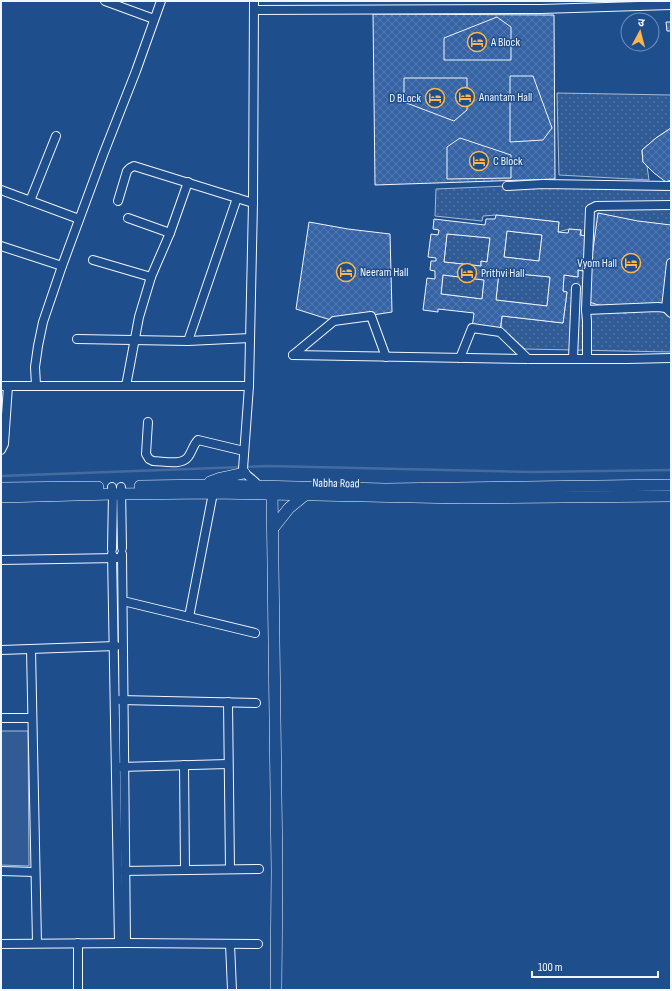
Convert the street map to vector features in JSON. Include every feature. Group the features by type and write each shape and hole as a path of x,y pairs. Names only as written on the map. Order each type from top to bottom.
{"main road":[{"path":"204,485 244,469"},
{"name":"Nabha Road","path":"1,497 204,485 257,490"},
{"name":"Nabha Road","path":"272,490 304,495 440,493 671,486"},
{"name":"Nabha Road","path":"1,488 213,493 257,490 386,489 440,493 671,496"},
{"path":"272,490 274,527 277,870 276,990"},
{"path":"274,527 289,508 304,495"}],"street":[{"path":"105,1 154,19"},
{"path":"36,385 36,360 43,322 62,266 161,1"},
{"path":"254,1 253,203 249,386 244,469 248,477 253,479 256,483 257,490"},
{"path":"254,10 456,5 541,8 671,5"},
{"path":"30,201 56,136"},
{"path":"118,201 127,171 134,166 253,203"},
{"path":"126,386 139,316 151,277 170,233 188,182"},
{"path":"507,186 550,184 671,186"},
{"path":"1,190 80,219"},
{"path":"188,341 236,198"},
{"path":"587,358 586,310 590,209 596,206 671,205"},
{"path":"128,218 170,233"},
{"path":"1,246 62,266"},
{"path":"93,260 151,277"},
{"path":"586,310 658,307 669,310 671,263"},
{"path":"574,358 576,288"},
{"path":"386,357 371,316 334,322 293,356 528,359 671,358"},
{"path":"460,358 472,328 500,332 528,359"},
{"path":"77,338 188,341 250,338"},
{"path":"1,450 4,444 4,386 249,386"},
{"path":"148,422 146,454 153,461 184,461 189,456 198,440 244,451"},
{"path":"117,490 122,553 123,601 126,870 123,943"},
{"path":"117,490 112,554 112,646 117,871 123,943"},
{"path":"189,617 213,493"},
{"path":"1,560 122,553"},
{"path":"123,601 255,633"},
{"path":"1,650 123,645"},
{"path":"31,649 31,718 37,943"},
{"path":"114,700 256,703"},
{"path":"228,702 230,869"},
{"path":"1,718 31,718"},
{"path":"115,767 228,764"},
{"path":"184,765 185,869"},
{"path":"117,871 259,869"},
{"path":"1,871 35,872"},
{"path":"78,943 78,990"},
{"path":"1,944 258,944"},
{"path":"230,944 232,990"}],"shaded area":[{"path":"557,93 671,95 671,128 642,150 643,162 647,166 649,180 559,175"},
{"path":"507,186 671,190 671,352 525,349 501,328 502,316 563,323 567,292 563,291 564,275 578,277 578,270 583,271 581,230 569,229 558,232 559,222 496,215 483,216 482,221 435,216 436,189"},
{"path":"507,231 542,235 539,261 504,257"},
{"path":"447,234 490,238 487,262 481,261 481,266 444,262"},
{"path":"499,272 550,277 547,306 496,300"},
{"path":"443,275 484,280 482,299 441,294"},
{"path":"1,731 28,731 29,866 1,865"}],"building":[{"name":"Anantam Hall","path":"373,14 554,15 555,179 375,185"},
{"name":"A Block","path":"497,17 511,27 511,60 444,60 444,38"},
{"path":"666,22 671,22 671,31 667,31"},
{"path":"510,76 533,76 552,128 543,140 510,142"},
{"name":"D BLock","path":"404,78 467,78 467,110 454,121 404,102"},
{"path":"671,128 671,180 666,182 643,162 642,150"},
{"name":"C Block","path":"460,138 511,155 511,178 447,179 447,147"},
{"name":"Vyom Hall","path":"598,213 638,221 671,225 671,306 624,313 586,301"},
{"name":"Prithvi Hall","path":"496,215 559,222 558,232 568,233 569,229 581,230 580,235 587,236 583,271 578,270 578,277 564,275 563,291 567,292 563,323 502,316 500,332 472,328 474,313 438,309 438,312 423,310 427,278 435,279 435,271 430,270 431,261 436,261 436,258 428,257 431,234 438,235 439,230 433,229 434,219 485,225 486,219 495,219","holes":["507,231 542,235 539,261 504,257","447,234 490,238 487,262 481,261 481,266 444,262","499,272 550,277 547,306 496,300","443,275 484,280 482,299 441,294"]},
{"name":"Neeram Hall","path":"309,222 348,229 390,234 392,312 334,321 296,309"}],"waterway":[{"path":"1,476 269,466 533,472 671,470"}],"place":[{"name":"A Block","path":"477,42"},
{"name":"Anantam Hall","path":"465,97"},
{"name":"D BLock","path":"435,98"},
{"name":"C Block","path":"479,161"},
{"name":"Vyom Hall","path":"631,263"},
{"name":"Neeram Hall","path":"346,272"},
{"name":"Prithvi Hall","path":"467,273"}]}
